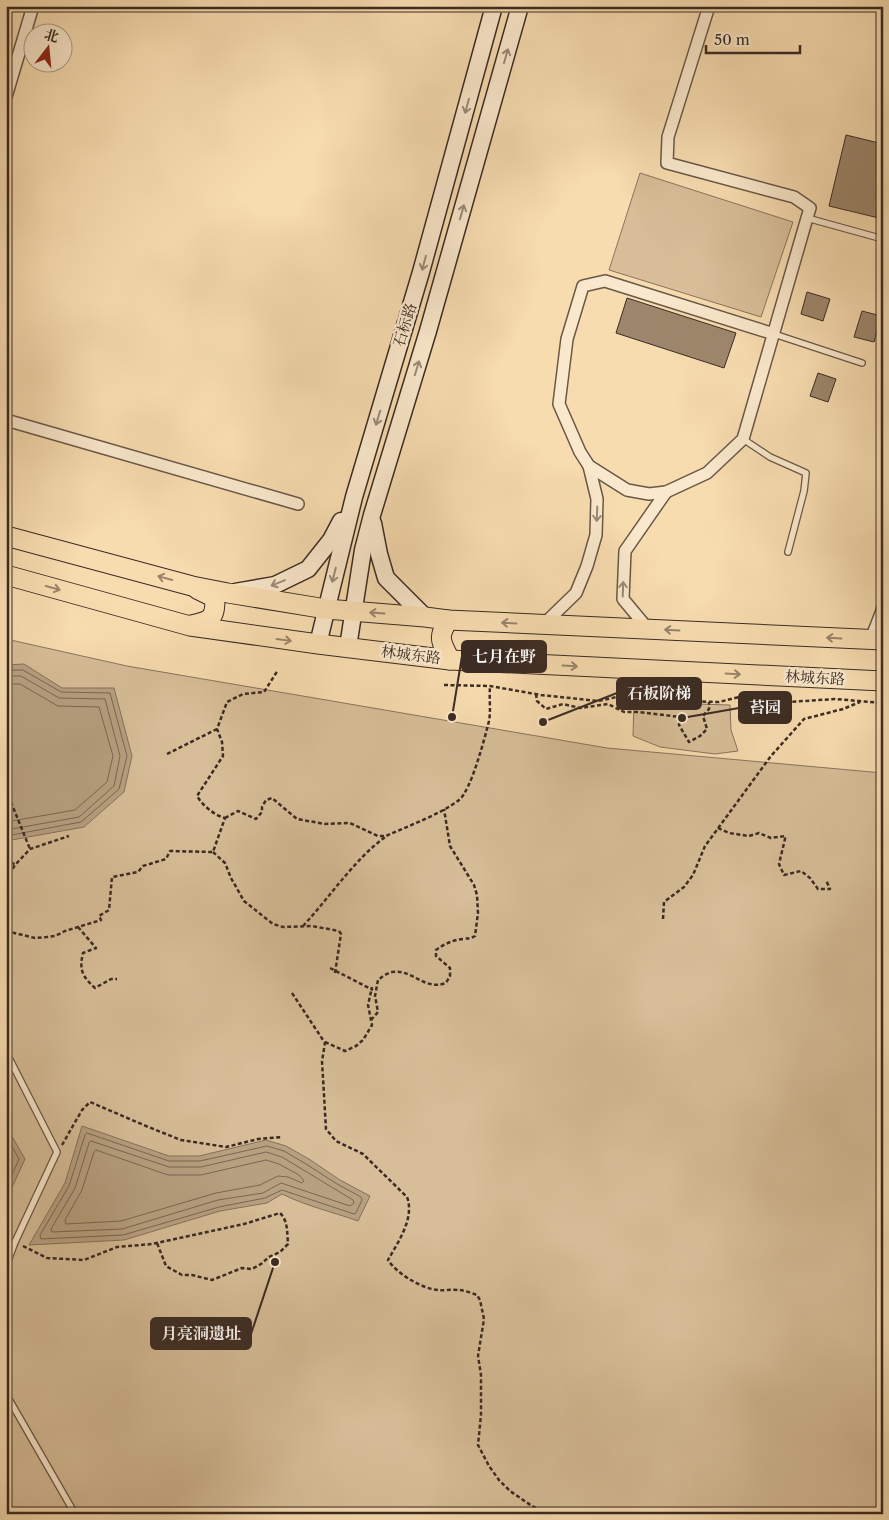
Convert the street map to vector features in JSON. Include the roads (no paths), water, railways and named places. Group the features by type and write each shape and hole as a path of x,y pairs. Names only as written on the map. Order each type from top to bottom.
{"main road":[{"name":"石标路","path":"318,644 354,497 421,272 494,6"},
{"name":"石标路","path":"348,647 363,550 372,516 522,8"},
{"path":"228,593 275,585 308,568 331,540 354,497"},
{"path":"372,516 379,554 386,578 425,617"},
{"path":"6,536 192,586 326,609 448,620 877,640"},
{"path":"342,545 363,550"},
{"name":"林城东路","path":"6,575 190,626 450,660 883,681"},
{"path":"190,626 207,622 215,612 215,598 192,586"},
{"path":"448,620 440,640 450,660"}],"street":[{"path":"6,97 33,6"},
{"path":"589,466 627,490 649,494 666,492 707,472 743,439 810,208 794,197 667,162 668,137 709,6"},
{"path":"543,625 576,593 587,566 596,535 597,499 589,466 580,452 559,404 567,338 583,286 605,281 774,334"},
{"path":"6,420 298,504"},
{"path":"648,629 623,599 625,550 666,492"},
{"path":"877,640 883,608"}],"lane":[{"path":"807,218 883,239"},
{"path":"774,334 862,363"},
{"path":"743,439 770,457 806,473 804,491 788,552"},
{"path":"6,1052 57,1152 15,1242 6,1266"},
{"path":"6,1394 74,1514"}],"water":[{"path":"24,664 62,688 114,688 132,756 124,792 84,827 6,841 6,665"},
{"path":"6,1126 25,1159 9,1194 6,1195"},
{"path":"82,1126 169,1156 199,1156 266,1140 286,1146 340,1180 370,1196 358,1221 282,1194 267,1203 220,1211 124,1240 29,1245 65,1183"}],"place":[{"name":"七月在野","path":"452,717"},
{"name":"苔园","path":"682,718"},
{"name":"石板阶梯","path":"543,722"},
{"name":"月亮洞遗址","path":"275,1262"}]}
